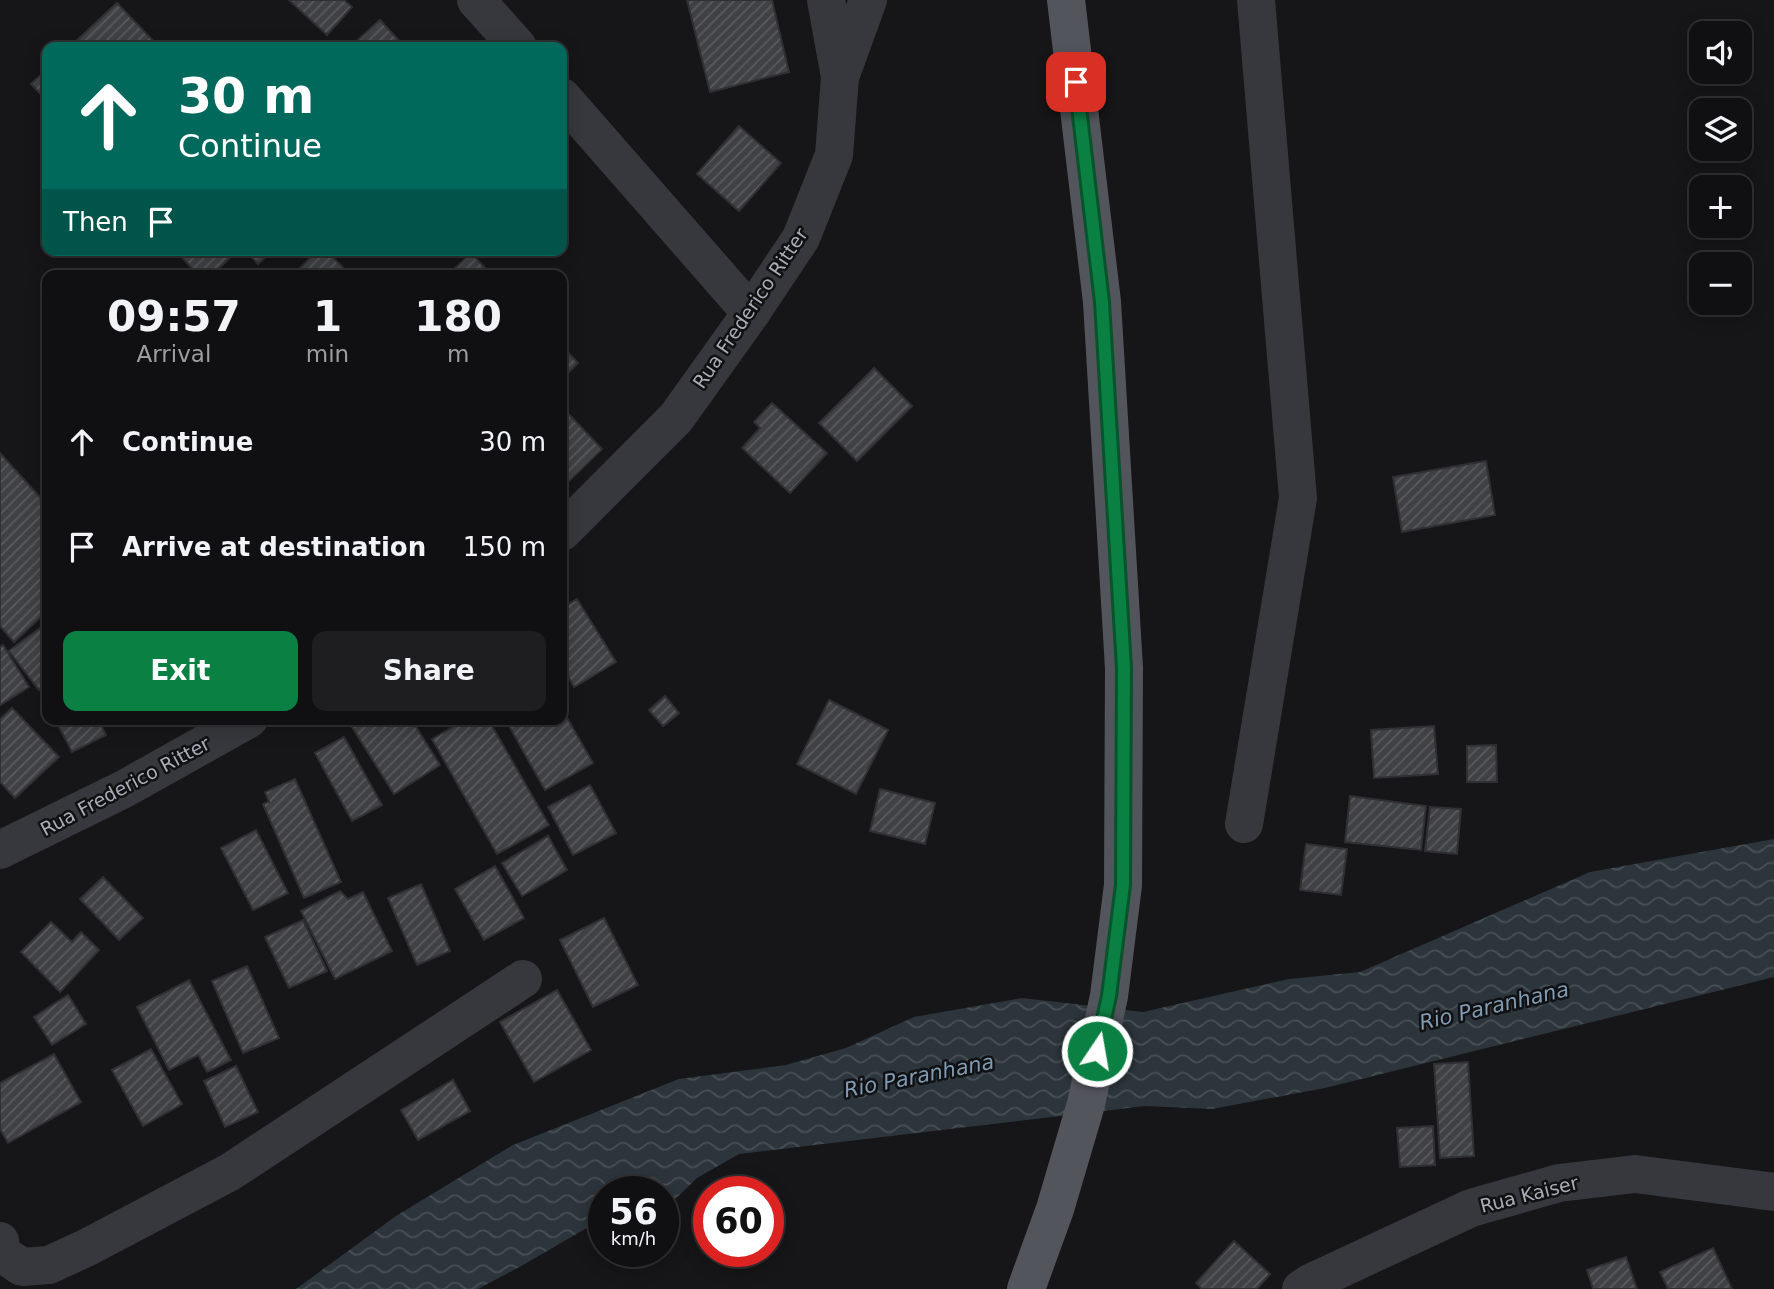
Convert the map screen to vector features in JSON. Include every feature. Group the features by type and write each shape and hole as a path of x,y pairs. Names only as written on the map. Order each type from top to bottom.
{"main road":[{"path":"1026,1289 1055,1209 1086,1104 1106,1010 1123,885 1124,668 1104,329 1066,0"}],"street":[{"path":"476,0 514,42"},
{"path":"826,0 840,78"},
{"name":"Rua Frederico Ritter","path":"567,527 676,418 801,239 834,155 840,78 867,0"},
{"path":"1244,824 1298,498 1256,0"},
{"path":"567,103 751,313"},
{"name":"Rua Frederico Ritter","path":"0,850 124,789 238,725"},
{"path":"0,1241 2,1254 22,1266 49,1265 88,1247 230,1172 523,978"},
{"name":"Rua Kaiser","path":"1301,1289 1471,1208 1559,1183 1635,1174 1774,1192"}],"water":[{"name":"Rio Paranhana","path":"1774,839 1774,977 1325,1088 1212,1109 1145,1106 739,1154 700,1176 693,1176 693,1182 679,1195 679,1176 588,1176 588,1227 478,1289 296,1289 396,1216 513,1145 679,1079 786,1065 846,1048 914,1017 1022,998 1143,1012 1289,979 1360,972 1590,872"}],"building":[{"path":"289,0 344,0 352,7 327,35"},
{"path":"687,0 772,0 789,72 710,92"},
{"path":"117,3 154,42 75,42"},
{"path":"380,20 400,42 356,42"},
{"path":"42,74 42,96 31,84"},
{"path":"739,126 781,163 739,211 697,174"},
{"path":"181,256 232,256 217,270 193,270"},
{"path":"251,256 267,256 258,264"},
{"path":"312,256 332,256 345,270 298,270"},
{"path":"468,256 474,256 487,270 453,270"},
{"path":"567,351 578,363 567,374"},
{"path":"874,368 912,406 857,461 819,423"},
{"path":"772,403 827,453 790,493 742,448 760,428 754,422"},
{"path":"567,412 602,449 567,483"},
{"path":"0,453 42,499 42,616 14,642 0,626"},
{"path":"1486,461 1495,515 1402,532 1393,477"},
{"path":"577,599 616,662 574,687 567,675 567,605"},
{"path":"42,627 42,688 39,690 9,651"},
{"path":"3,645 29,687 0,705 0,647"},
{"path":"665,696 679,713 663,726 649,710"},
{"path":"829,700 888,730 856,794 797,764"},
{"path":"12,708 59,757 15,798 0,782 0,719"},
{"path":"567,718 593,763 545,790 508,725 567,725"},
{"path":"58,725 101,725 106,735 72,752"},
{"path":"351,725 415,725 440,765 394,794"},
{"path":"456,725 491,725 549,825 497,854 432,739"},
{"path":"1434,726 1438,774 1374,778 1371,730"},
{"path":"344,737 382,805 352,821 315,753"},
{"path":"1496,745 1497,782 1467,782 1467,746"},
{"path":"295,779 341,882 304,898 263,804 269,802 265,792"},
{"path":"590,785 616,833 573,855 548,807"},
{"path":"880,789 935,803 925,844 870,831"},
{"path":"1350,796 1426,806 1421,850 1345,842"},
{"path":"1430,807 1461,809 1457,854 1425,851"},
{"path":"256,830 288,893 253,910 221,848"},
{"path":"548,836 567,870 522,896 502,863"},
{"path":"1306,844 1347,849 1341,895 1300,890"},
{"path":"495,866 524,918 484,940 455,889"},
{"path":"103,877 143,918 119,940 80,899"},
{"path":"421,884 450,951 417,965 388,898"},
{"path":"340,891 348,899 363,892 392,951 335,979 301,911"},
{"path":"604,918 638,985 593,1007 560,940"},
{"path":"303,920 327,971 289,988 265,937"},
{"path":"51,922 72,942 81,932 99,950 60,992 21,952"},
{"path":"247,966 279,1038 243,1053 212,981"},
{"path":"189,980 231,1060 207,1072 198,1055 169,1070 137,1007"},
{"path":"557,990 591,1050 534,1082 500,1022"},
{"path":"68,995 86,1024 52,1045 34,1017"},
{"path":"151,1049 182,1104 143,1126 112,1070"},
{"path":"54,1054 81,1102 8,1143 0,1129 0,1083"},
{"path":"1468,1062 1474,1156 1440,1158 1434,1064"},
{"path":"236,1066 258,1112 225,1127 204,1081"},
{"path":"453,1080 470,1111 418,1140 401,1110"},
{"path":"1433,1126 1435,1165 1400,1167 1397,1128"},
{"path":"1234,1241 1270,1274 1257,1289 1202,1289 1196,1283"},
{"path":"1713,1248 1732,1289 1668,1289 1660,1272"},
{"path":"1626,1257 1637,1289 1593,1289 1587,1270"}],"route":[{"path":"1076,82 1102,302 1124,668 1123,885 1109,996 1097,1051"}]}
